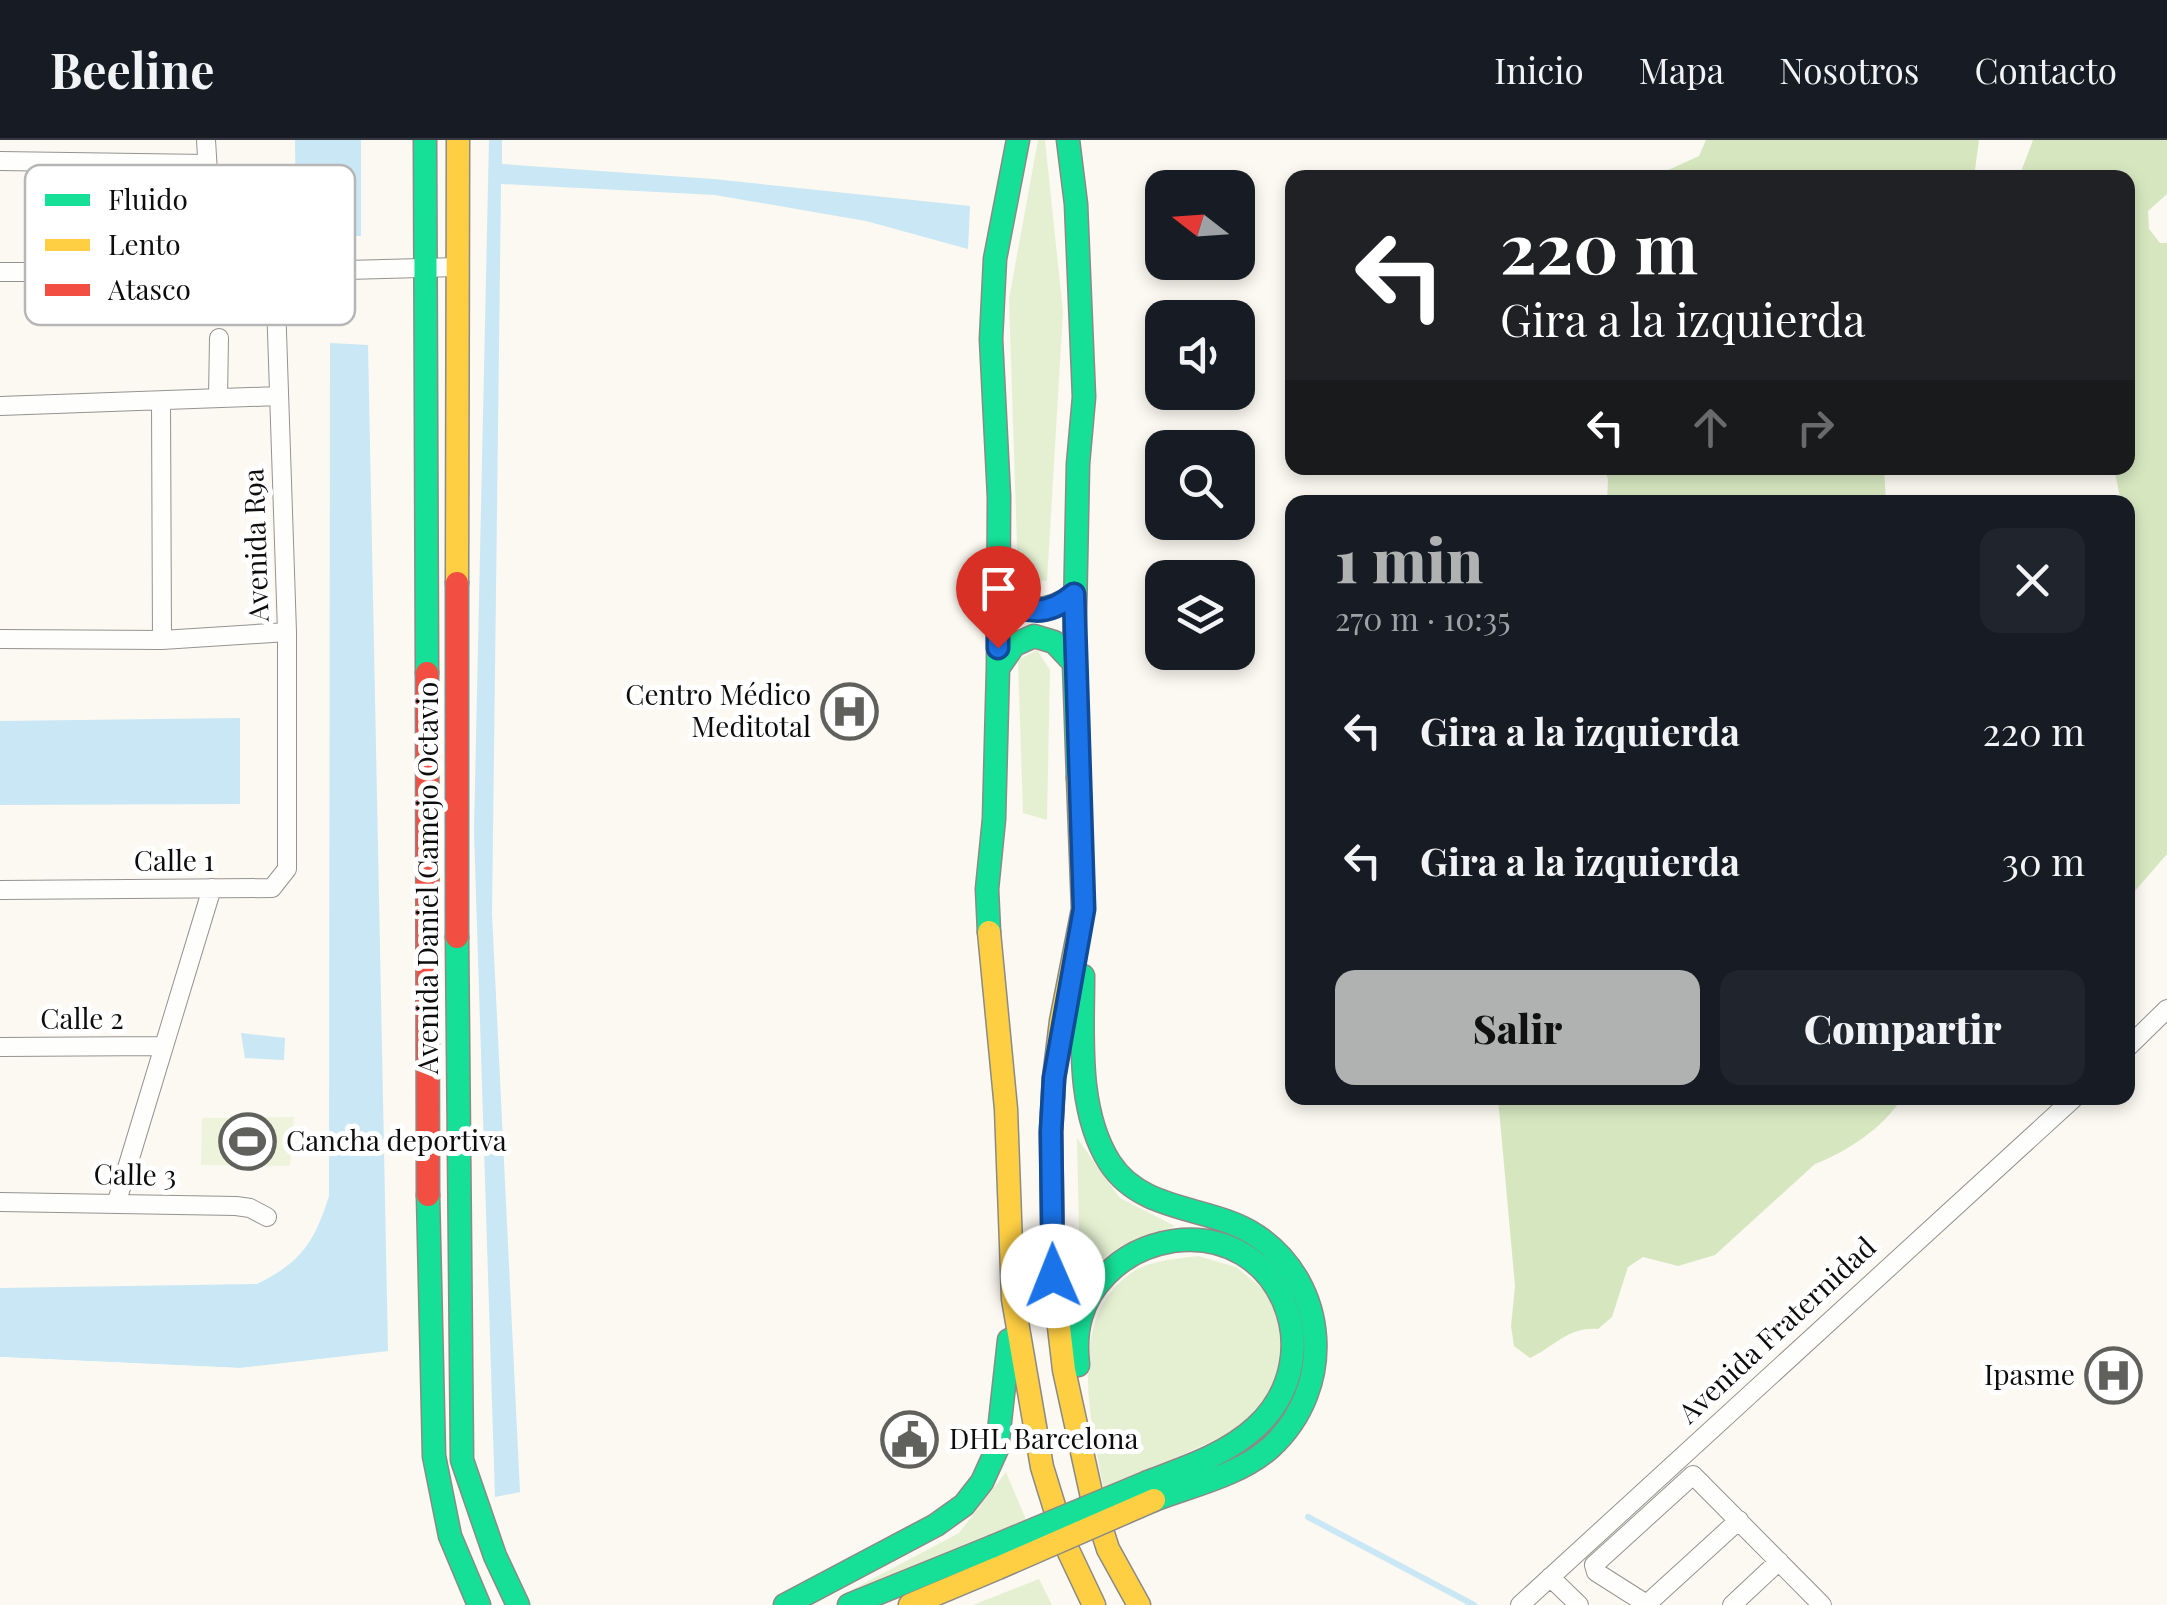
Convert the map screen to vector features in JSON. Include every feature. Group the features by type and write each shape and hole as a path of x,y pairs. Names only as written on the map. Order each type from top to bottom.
{"main road":[{"name":"Avenida Daniel Camejo Octavio","path":"425,140 426,1034 431,1394 434,1456 450,1536 480,1605"},
{"name":"Avenida Daniel Camejo Octavio","path":"458,140 456,776 462,1460 495,1556 518,1605"},
{"path":"1018,140 995,258 991,339 1000,497 988,943 1006,1109 1013,1299 1042,1468 1067,1548 1094,1605"},
{"path":"1068,140 1076,204 1084,397 1074,663 1084,909 1083,1006 1090,1120 1110,1163 1130,1186 1160,1203 1226,1222 1256,1235 1266,1244 1300,1278 1319,1335 1315,1369 1304,1402 1272,1446 1244,1465 1151,1491"},
{"path":"998,593 1014,608 1036,612 1058,608 1074,594"},
{"path":"998,668 1006,650 1018,639 1032,636 1048,638 1064,648 1074,663"},
{"path":"1084,909 1062,1021 1051,1132 1053,1276 1071,1410 1090,1486 1108,1549 1139,1605"},
{"path":"849,1605 995,1558 1151,1491 1250,1434 1272,1414 1290,1378 1293,1350 1286,1302 1275,1282 1240,1252 1184,1238 1160,1243 1132,1254 1097,1283 1083,1309 1076,1336 1090,1486"},
{"path":"785,1605 936,1525 964,1505 982,1482 997,1449 1013,1299"},
{"path":"910,1605 995,1558"}],"street":[{"path":"0,162 208,164 206,140"},
{"path":"355,270 457,267"},
{"path":"0,272 25,272"},
{"name":"Avenida R9a","path":"276,325 287,632 287,817"},
{"path":"218,398 219,338"},
{"path":"0,406 279,396"},
{"path":"161,402 162,640"},
{"path":"0,639 162,640 287,632"},
{"name":"Calle 1","path":"0,890 272,888 287,869 287,817"},
{"path":"117,1201 212,888"},
{"path":"2135,1040 2167,1009"},
{"name":"Calle 2","path":"0,1046 164,1046"},
{"name":"Avenida Fraternidad","path":"1524,1601 2066,1105"},
{"name":"Calle 3","path":"0,1202 236,1206 266,1217"},
{"path":"1739,1520 1647,1605 1596,1572 1594,1565 1693,1475 1739,1520 1822,1605"},
{"path":"1732,1605 1779,1561"},
{"path":"1550,1576 1578,1605"}],"green space":[{"path":"1038,140 1045,140 1063,312 1047,581 1018,578 1009,299"},
{"path":"1706,140 1979,140 1975,170 1668,170 1699,156"},
{"path":"2033,140 2167,140 2167,194 2148,211 2149,229 2160,243 2167,243 2167,854 2135,891 2135,495 2120,495 2115,475 2135,475 2135,170 2022,170"},
{"path":"1607,475 1884,475 1886,495 1607,495"},
{"path":"1037,650 1050,670 1047,820 1023,813 1018,660"},
{"path":"1499,1105 1897,1105 1875,1129 1815,1164 1715,1255 1678,1266 1643,1257 1628,1267 1612,1317 1598,1329 1570,1334 1530,1358 1514,1346 1511,1326 1515,1286"},
{"name":"Cancha deportiva","path":"294,1117 290,1166 201,1165 202,1118"},
{"path":"1077,1138 1120,1198 1175,1226 1121,1246 1080,1276"},
{"path":"1198,1256 1236,1267 1272,1296 1285,1355 1256,1421 1104,1491 1088,1374 1097,1317 1110,1293 1131,1273 1155,1263"},
{"path":"1006,1472 1027,1522 842,1595 959,1533"},
{"path":"1039,1579 1052,1605 973,1605"}],"water":[{"path":"295,140 361,140 361,236 355,236 355,165 295,165"},
{"path":"489,140 502,140 502,164 713,179 970,206 968,249 866,221 715,195 501,184 492,914 520,1492 495,1497 474,831"},
{"path":"330,343 368,345 388,1351 240,1368 0,1357 0,1288 257,1284 285,1268 304,1249 329,1196"},
{"path":"240,718 240,804 0,805 0,721"},
{"path":"241,1033 285,1038 284,1060 245,1058"}],"pier":[{"path":"0,1357 240,1368 323,1359 324,1364 240,1373 0,1362"}],"waterway":[{"path":"1308,1517 1474,1605"}],"traffic: fast":[{"path":"425,140 427,673"},
{"path":"989,932 999,497 991,339 995,259 1018,140"},
{"path":"1068,140 1076,204 1084,397 1078,464 1074,663 1078,778"},
{"path":"998,593 1017,605 1035,609 1054,606 1074,595"},
{"path":"998,668 1014,645 1034,636 1054,642 1074,663"},
{"path":"457,937 462,1460 495,1556 518,1605"},
{"path":"1083,976 1087,1096 1091,1120 1110,1163 1140,1192 1239,1226 1257,1236 1281,1257 1299,1281 1310,1309 1315,1338 1314,1367 1306,1396 1292,1423 1271,1447 1231,1472 1154,1500"},
{"path":"428,1195 434,1456 450,1536 479,1605"},
{"path":"1078,1365 1079,1328 1085,1305 1097,1285 1121,1262 1155,1245 1173,1241 1211,1242 1242,1254 1267,1275 1284,1302 1292,1333 1291,1366 1279,1398 1256,1427 1232,1445 1148,1482"},
{"path":"785,1605 936,1525 964,1505 982,1482 997,1449 1009,1340"},
{"path":"992,1547 1148,1482"},
{"path":"849,1605 992,1547"}],"traffic: slow":[{"path":"457,583 458,140"},
{"path":"1078,778 1083,909 1054,1078 1053,1276 1064,1370 1093,1502 1108,1549 1139,1605"},
{"path":"989,932 1006,1109 1013,1299 1042,1467 1067,1548 1094,1605"},
{"path":"998,1568 1154,1500"},
{"path":"910,1605 998,1568"}],"traffic: jam":[{"path":"457,583 457,937"},
{"path":"427,673 428,1195"}],"place":[{"name":"Centro Médico Meditotal","path":"850,711"},
{"name":"Cancha deportiva","path":"247,1141"},
{"name":"Ipasme","path":"2114,1375"},
{"name":"DHL Barcelona","path":"910,1439"}],"route":[{"path":"998,648 998,593 1014,608 1036,612 1058,608 1074,594 1084,909 1054,1078 1053,1276"}]}
